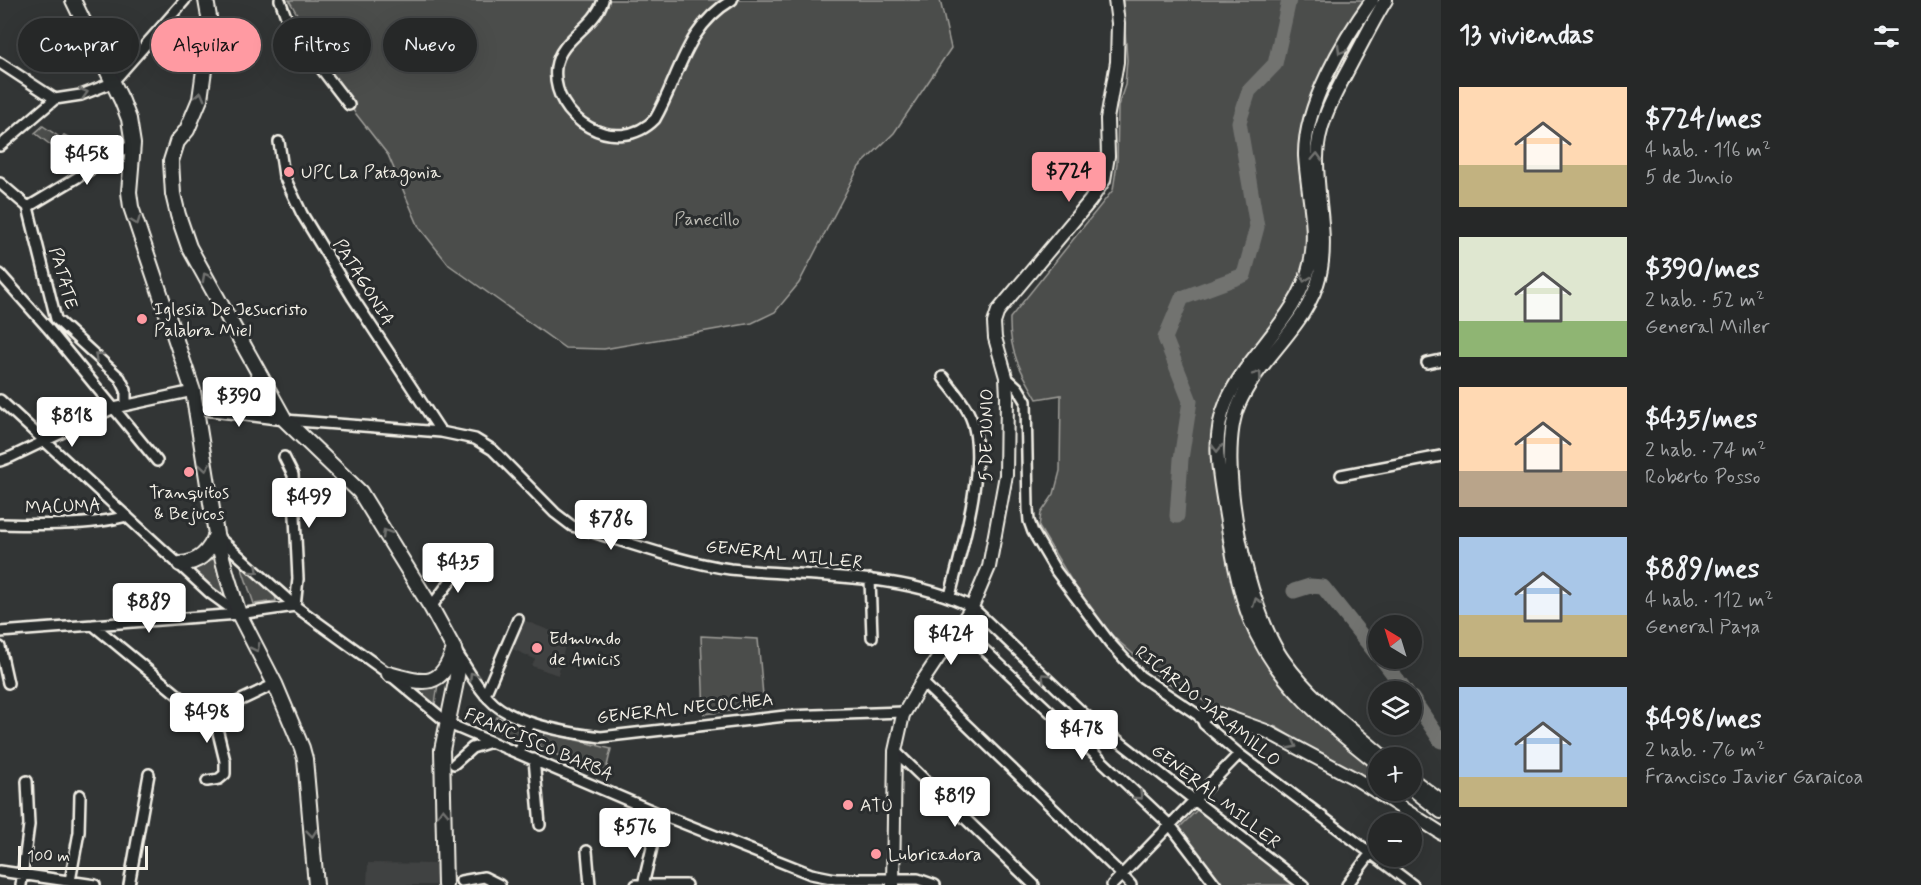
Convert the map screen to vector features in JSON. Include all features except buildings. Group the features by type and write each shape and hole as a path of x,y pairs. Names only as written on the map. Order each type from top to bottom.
{"main road":[{"path":"73,0 129,119 133,144 129,192 131,207 193,391 216,534 239,614 300,740 305,759 316,885"},
{"name":"GENERAL NECOCHEA","path":"206,0 209,17 200,99 187,130 177,142 171,160 173,194 182,230 189,247 285,420 360,492 431,607 454,649"},
{"name":"5 DE JUNIO","path":"893,882 895,751 904,712 972,607 989,567 1006,475 1008,431 1006,376 994,323 998,311 1090,201 1104,180 1108,156 1107,119 1117,62 1118,23 1115,0"},
{"path":"1368,756 1320,717 1302,699 1274,664 1262,644 1250,620 1242,595 1216,453 1219,424 1232,389 1283,319 1306,280 1311,263 1312,238 1305,156 1311,111 1338,55 1372,0"},
{"path":"1372,747 1314,698 1274,646 1250,583 1233,498 1229,454 1233,421 1244,394 1296,326 1316,290 1321,270 1322,246 1316,159 1320,130 1334,97 1386,0"},
{"path":"180,564 189,564 205,554 210,549 216,534"},
{"path":"389,674 419,682 430,682 445,670 454,649"},
{"path":"445,885 442,750 449,724 458,669 454,649"},
{"path":"1201,717 1213,712 1266,731 1356,779 1441,833"},
{"path":"1422,787 1441,801"},
{"path":"1422,797 1441,813"}],"street":[{"path":"0,146 55,99 81,95 112,83 185,0"},
{"path":"280,0 290,28 349,105"},
{"path":"603,0 594,18 570,41 561,54 556,69 557,86 566,106 588,128 611,134 627,135 643,129 655,119 696,32 711,14 732,0"},
{"path":"0,63 55,99"},
{"name":"PATAGONIA","path":"279,142 284,176 302,214 353,298 441,432"},
{"path":"0,183 28,207 133,144"},
{"name":"PATATE","path":"28,207 56,319 120,378 126,390 126,404"},
{"path":"0,274 48,327 157,460"},
{"path":"48,327 51,321 56,319"},
{"path":"1427,363 1441,360"},
{"name":"RICARDO JARAMILLO","path":"1006,376 1018,388 1026,401 1028,509 1033,532 1056,571 1110,644 1140,676 1201,717 1204,724 1239,754 1368,852"},
{"path":"943,377 971,417 975,429 976,460 971,508 950,596"},
{"path":"0,461 114,408 193,391"},
{"path":"0,400 210,592 239,614"},
{"name":"GENERAL MILLER","path":"196,409 285,420 441,432 475,439 493,450 555,513 572,526 698,563 730,569 870,579 950,596 972,607 1083,713 1303,885"},
{"path":"1341,475 1441,456"},
{"path":"0,632 239,614 294,606 298,579 293,475 284,457"},
{"name":"MACUMA","path":"0,524 27,525 111,520 127,516"},
{"name":"FRANCISCO BARBA","path":"216,534 294,606 389,674 449,724 660,814 811,874 836,879 893,882 918,879 935,885"},
{"path":"431,607 463,564"},
{"path":"870,579 872,637"},
{"path":"485,695 518,619"},
{"path":"93,625 195,708 203,713 213,712 225,761 225,774 219,779 207,781"},
{"path":"959,626 1171,826 1216,885"},
{"path":"0,647 8,683"},
{"name":"GENERAL NECOCHEA","path":"454,649 485,695 496,707 530,723 577,734 601,737 785,716 904,712"},
{"path":"922,682 1131,885"},
{"path":"237,702 274,684"},
{"path":"519,753 530,723"},
{"path":"454,764 472,748 491,742"},
{"path":"895,751 1034,885"},
{"path":"1112,885 1195,802 1239,754"},
{"path":"534,759 540,825"},
{"path":"129,885 149,774"},
{"path":"21,885 29,825 27,781"},
{"path":"70,881 79,832 80,795"},
{"path":"644,885 660,814"},
{"path":"587,850 590,885"},
{"path":"1347,885 1368,858"},
{"name":"RICARDO JARAMILLO","path":"1389,867 1413,885"},
{"path":"0,871 95,885"},
{"path":"461,881 484,877 500,885"},
{"path":"636,885 686,885"}],"shaded area":[{"name":"Edmundo de Amicis","path":"520,619 567,637 558,675 532,666 535,659 508,647"},
{"path":"368,863 438,864 437,885 367,885"}],"green space":[{"name":"Panecillo","path":"289,0 940,0 951,48 894,133 859,167 799,283 775,312 752,323 604,349 565,348 449,265 419,227 388,155 349,105 330,72 371,72 371,18 299,18"},
{"path":"1123,0 1370,0 1309,111 1311,238 1304,279 1215,428 1239,595 1298,700 1368,765 1368,778 1311,749 1276,727 1222,710 1164,681 1116,639 1091,613 1039,527 1041,513 1054,494 1060,471 1061,395 1037,399 1025,379 1014,351 1010,318 1113,190 1117,163 1118,106 1125,85 1127,60"},
{"path":"43,126 61,138 64,135 100,150 77,165 35,133"},
{"path":"216,557 230,600 191,571"},
{"path":"240,563 275,594 276,601 254,604"},
{"path":"701,636 758,639 764,707 704,714"},
{"path":"438,684 435,704 417,691"},
{"path":"497,717 522,726 517,739 492,729"},
{"path":"546,732 611,749 607,766 608,779 538,746"},
{"path":"1198,809 1296,885 1223,885 1177,830"}],"waterway":[{"path":"1177,516 1181,459 1190,401 1165,338 1182,298 1244,275 1257,227 1239,122 1249,91 1275,64 1289,0"},
{"path":"1294,591 1310,586 1323,587 1368,643"},
{"path":"1389,669 1399,681"},
{"path":"1422,713 1441,741"}],"place":[{"name":"UPC La Patagonia","path":"289,172"},
{"name":"Iglesia De Jesucristo Palabra Miel","path":"142,319"},
{"name":"Tranquitos & Bejucos","path":"189,472"},
{"name":"Edmundo de Amicis","path":"537,648"},
{"name":"ATU","path":"848,805"},
{"name":"Lubricadora","path":"876,854"}]}
